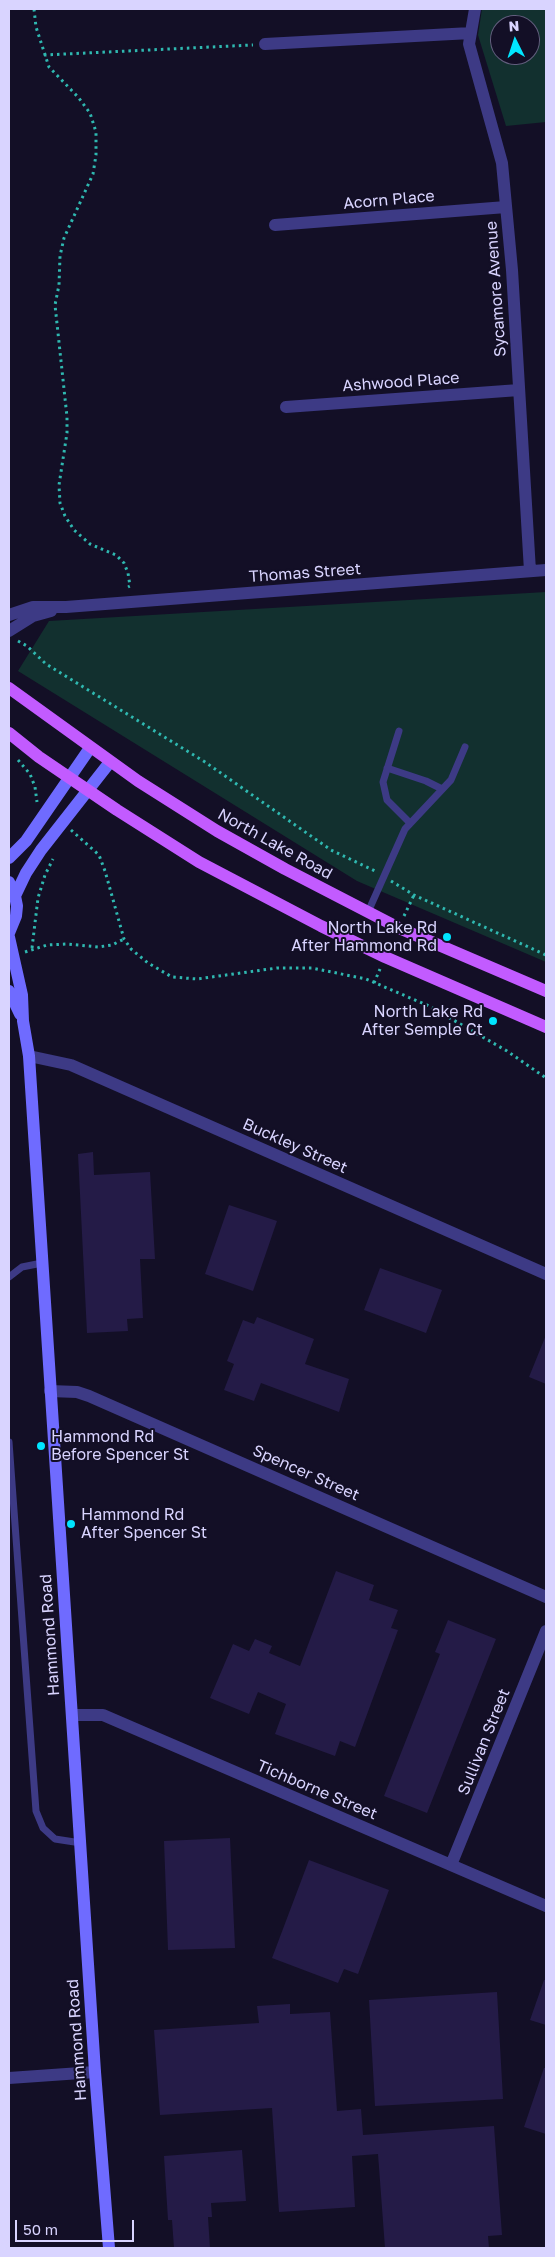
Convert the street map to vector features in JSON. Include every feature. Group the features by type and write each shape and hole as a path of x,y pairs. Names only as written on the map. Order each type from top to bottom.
{"main road":[{"name":"North Lake Road","path":"9,688 110,762 217,831 285,869 399,928 546,991"},
{"path":"9,733 69,778 199,862 386,957 546,1026"},
{"path":"9,858 26,841 90,748"},
{"path":"15,896 26,873 41,850 110,762"},
{"path":"9,882 15,896 16,916 9,932"},
{"name":"Hammond Road","path":"9,937 22,995 23,1021 29,1056 95,2072 109,2248"},
{"name":"Hammond Road","path":"9,991 23,1021"}],"street":[{"name":"Sycamore Avenue","path":"474,9 469,44 502,163 530,571"},
{"path":"265,44 470,33"},
{"name":"Acorn Place","path":"275,225 506,207"},
{"name":"Ashwood Place","path":"286,407 519,390"},
{"name":"Thomas Street","path":"9,615 33,607 66,607 546,570"},
{"name":"Thomas Street","path":"12,636 32,616 66,607"},
{"name":"Buckley Street","path":"29,1056 71,1065 546,1274"},
{"name":"Spencer Street","path":"50,1391 67,1391 89,1396 546,1597"},
{"name":"Sullivan Street","path":"451,1865 546,1631"},
{"name":"Tichborne Street","path":"72,1715 103,1715 546,1906"},
{"path":"9,2078 95,2072"}],"lane":[{"path":"399,731 383,782 387,800 410,823"},
{"path":"368,912 405,829 450,780 465,746"},
{"path":"387,768 426,781 442,789"},
{"path":"9,1277 22,1267 42,1263"},
{"path":"9,1442 36,1811 42,1828 54,1839 81,1843"}],"path":[{"path":"34,9 36,26 49,67 78,97 90,113 96,132 93,174 64,238 60,256 59,284 55,305 67,417 67,433 58,485 60,503 65,516 74,530 90,544 116,555 124,563 130,586 121,587"},
{"path":"44,55 265,44"},
{"path":"12,636 27,646 46,664 205,762 331,850 364,864 414,895 546,955"},
{"path":"14,757 30,774 35,787 36,802"},
{"path":"68,841 74,833 99,856 124,939 130,950 172,977 197,979 278,968 312,968 366,979 429,1006 506,1051 546,1078"},
{"path":"32,948 38,898 45,875 55,856"},
{"path":"14,957 32,948 67,944 98,947 112,945 124,939"}],"green space":[{"path":"482,9 546,9 546,122 506,126 478,35"},
{"path":"546,592 546,962 357,881 18,671 49,621"}],"building":[{"path":"93,1152 94,1175 150,1172 155,1259 140,1259 143,1318 127,1319 128,1331 87,1333 78,1154"},
{"path":"229,1205 277,1221 253,1291 205,1274"},
{"path":"380,1268 442,1290 426,1333 364,1310"},
{"path":"257,1317 314,1339 305,1364 349,1379 339,1412 261,1383 254,1401 224,1390 234,1364 227,1361 243,1320 254,1324"},
{"path":"546,1335 546,1384 529,1377"},
{"path":"336,1571 374,1585 369,1600 398,1610 391,1628 398,1630 355,1747 340,1741 335,1756 275,1734 286,1704 258,1692 249,1714 210,1698 233,1644 249,1651 255,1639 272,1646 269,1653 300,1666"},
{"path":"448,1620 496,1639 427,1813 384,1796 440,1654 435,1652"},
{"path":"230,1838 235,1948 168,1950 164,1841"},
{"path":"309,1860 389,1890 358,1974 344,1969 338,1983 272,1958"},
{"path":"544,1980 546,1980 546,2025 530,2020"},
{"path":"497,1992 503,2099 375,2106 369,2000"},
{"path":"290,2004 290,2014 330,2012 337,2111 361,2109 363,2135 494,2126 502,2235 488,2236 489,2248 385,2248 378,2154 352,2156 355,2207 279,2212 272,2108 160,2115 154,2030 259,2023 257,2006"},
{"path":"544,2068 546,2068 546,2134 524,2127"},
{"path":"242,2150 246,2201 211,2203 212,2217 208,2217 210,2248 174,2248 172,2220 168,2220 164,2156"}],"place":[{"name":"North Lake Rd After Hammond Rd","path":"447,937"},
{"name":"North Lake Rd After Semple Ct","path":"493,1021"},
{"name":"Hammond Rd Before Spencer St","path":"41,1446"},
{"name":"Hammond Rd After Spencer St","path":"71,1524"}]}
